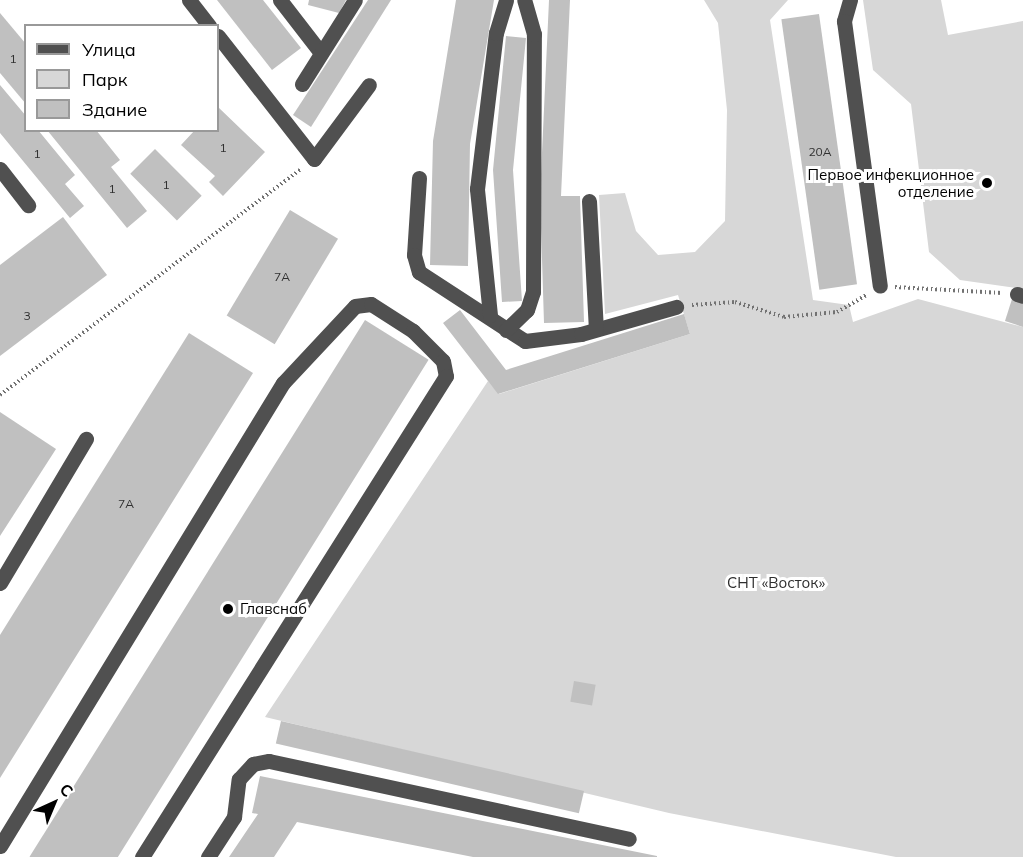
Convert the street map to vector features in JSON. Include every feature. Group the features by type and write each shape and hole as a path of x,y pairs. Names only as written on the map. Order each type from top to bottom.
{"street":[{"path":"189,0 207,24"},
{"path":"280,0 292,7 321,53"},
{"path":"302,84 355,0"},
{"path":"490,315 477,189 496,33 506,0"},
{"path":"506,330 527,309 533,292 534,33 524,0"},
{"path":"850,0 844,21 880,286"},
{"path":"219,37 314,159 369,85"},
{"path":"0,169 28,205"},
{"path":"420,178 414,255 419,272 433,285 490,315 506,330 525,340 548,341 676,307"},
{"path":"589,201 596,329"},
{"path":"0,846 283,383 356,306 371,304 413,331 443,361 446,376 142,857"},
{"path":"0,583 86,439"},
{"path":"208,857 234,817 239,779 253,764 269,761 629,839"}],"path":[{"path":"0,395 314,159"},
{"path":"676,307 735,302 784,317 837,312 880,286 1020,295"}],"green space":[{"name":"СНТ «Восток»","path":"704,0 788,0 770,20 813,300 849,305 853,322 918,299 1023,327 1023,857 896,857 669,813 265,717 488,381 499,394 690,334 678,295 605,314 599,195 625,193 636,231 658,255 695,252 725,221 727,110 718,23"},
{"path":"863,0 941,0 948,35 1023,21 1023,289 960,280 929,252 911,104 873,70"}],"building":[{"path":"217,0 263,0 301,48 272,70"},
{"path":"309,0 346,0 339,13 308,5"},
{"path":"368,0 391,0 311,127 293,115"},
{"path":"456,0 494,0 470,144 468,266 430,265 433,141"},
{"path":"549,0 570,0 561,196 580,196 584,322 544,323 540,196"},
{"path":"0,13 24,42 24,102 0,73"},
{"path":"819,14 857,284 819,290 781,19"},
{"path":"506,36 526,38 513,170 522,301 502,302 493,170"},
{"path":"0,85 24,114 24,132 40,132 75,175 65,184 84,206 70,218 0,133"},
{"path":"219,108 265,152 223,196 209,182 215,176 181,145 193,132 219,132"},
{"path":"49,132 98,132 120,160 111,167 147,211 127,228"},
{"path":"155,149 202,196 177,220 130,174"},
{"path":"290,210 338,239 275,344 227,315"},
{"path":"63,217 107,275 0,356 0,265"},
{"path":"1012,299 1023,303 1023,327 1005,321"},
{"path":"460,310 506,370 684,314 690,334 498,394 443,323"},
{"name":"Главснаб","path":"365,320 429,360 118,857 30,857"},
{"path":"189,333 253,373 0,778 0,635"},
{"path":"0,412 56,449 0,536"},
{"path":"574,681 596,685 592,706 570,702"},
{"path":"281,721 584,791 579,813 276,743"},
{"path":"260,776 657,857 473,857 297,822 274,857 229,857 258,814 252,813"}],"place":[{"name":"Первое инфекционное отделение","path":"987,183"},
{"name":"Главснаб","path":"228,609"}]}
